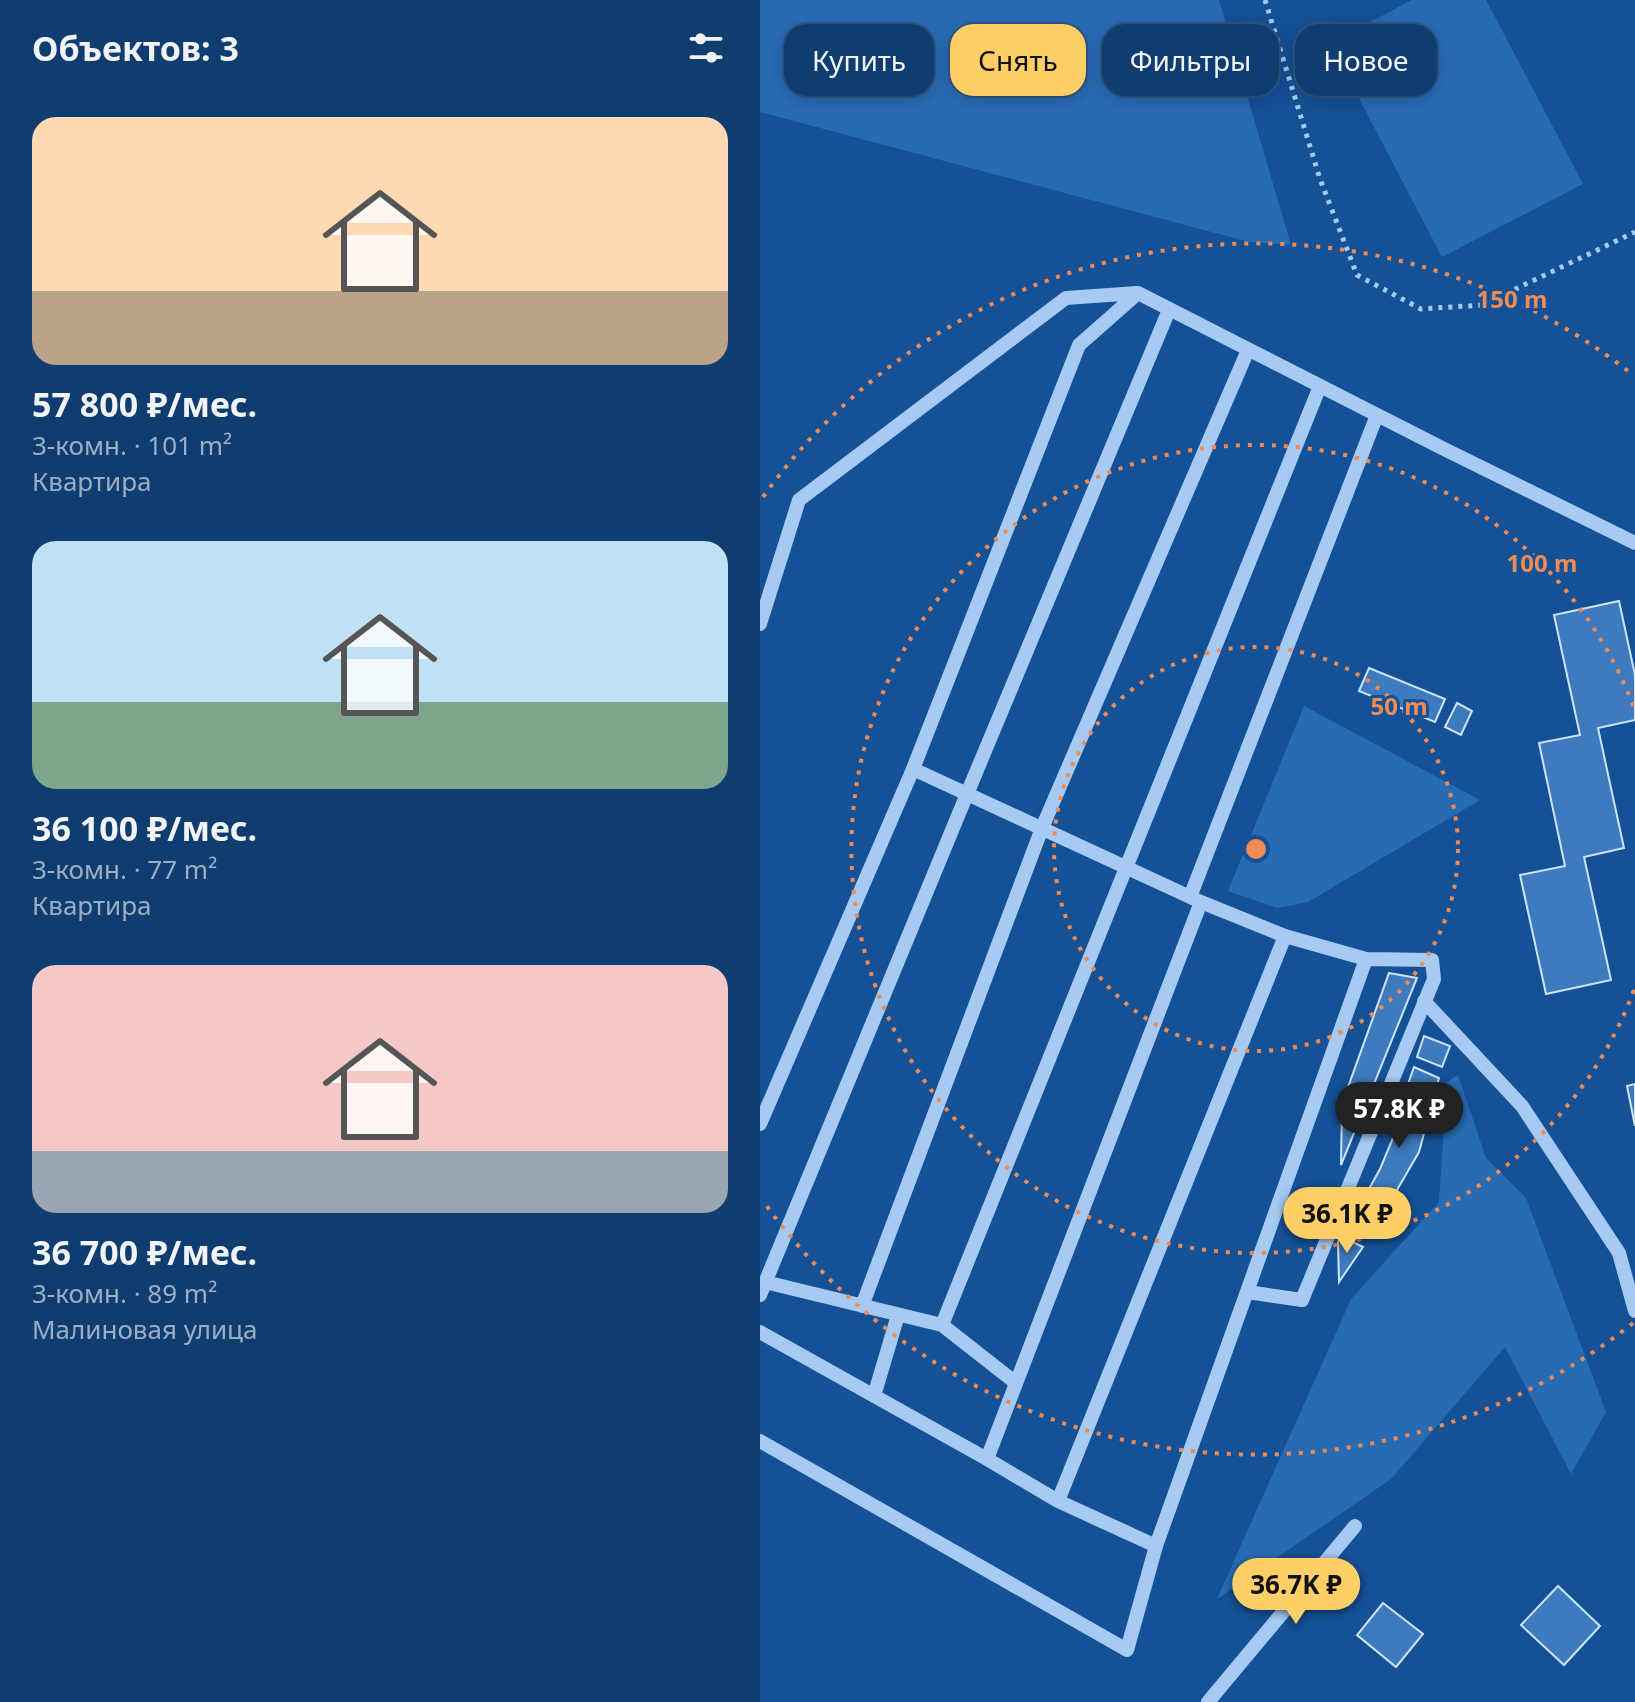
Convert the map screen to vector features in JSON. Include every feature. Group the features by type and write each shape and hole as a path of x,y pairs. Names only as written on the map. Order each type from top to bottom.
{"street":[{"path":"760,1124 913,769 1079,345 1138,293"},
{"path":"760,624 799,500 1066,298 1138,293 1635,543"},
{"path":"1016,1383 942,1325 862,1306 763,1289 1169,310"},
{"path":"862,1306 1042,828 1248,350"},
{"path":"942,1325 1320,386"},
{"path":"987,1459 1377,415"},
{"path":"913,769 1195,900 1285,936 1366,959 1432,960 1434,979 1302,1300 1247,1292"},
{"path":"1058,1501 1285,936"},
{"path":"760,1441 1127,1650 1156,1546 1366,959"},
{"path":"1424,1001 1522,1106 1619,1253 1635,1311"},
{"path":"874,1396 898,1315"},
{"path":"760,1332 1058,1501 1156,1546"},
{"path":"1208,1702 1355,1526"}],"path":[{"path":"1265,0 1320,179 1357,275 1421,309 1482,305 1635,232"}],"shaded area":[{"path":"760,0 1219,0 1226,24 1102,24 1102,96 1247,96 1291,245 1249,242 760,112"},
{"path":"1412,0 1486,0 1583,184 1442,257 1358,96 1437,96 1437,24 1366,24"},
{"path":"1304,706 1480,800 1308,902 1277,908 1228,891"},
{"path":"1458,1075 1486,1158 1526,1198 1606,1412 1571,1474 1505,1347 1391,1479 1217,1599 1351,1299 1439,1202 1447,1082"}],"building":[{"path":"1619,601 1635,675 1635,720 1598,728 1624,848 1584,857 1611,980 1546,994 1520,875 1565,866 1539,743 1580,735 1554,615"},
{"path":"1369,668 1445,699 1435,722 1359,691"},
{"path":"1457,703 1472,711 1461,735 1445,727"},
{"path":"1389,973 1417,978 1341,1165 1342,1104"},
{"path":"1424,1036 1450,1046 1442,1067 1417,1057"},
{"path":"1414,1067 1439,1078 1419,1152 1372,1233 1350,1223 1380,1169 1403,1114 1406,1090"},
{"path":"1635,1084 1635,1126 1627,1086"},
{"path":"1340,1236 1363,1247 1339,1282 1338,1242"},
{"path":"1558,1586 1600,1626 1564,1665 1521,1625"},
{"path":"1383,1603 1423,1634 1396,1667 1357,1635"}]}
